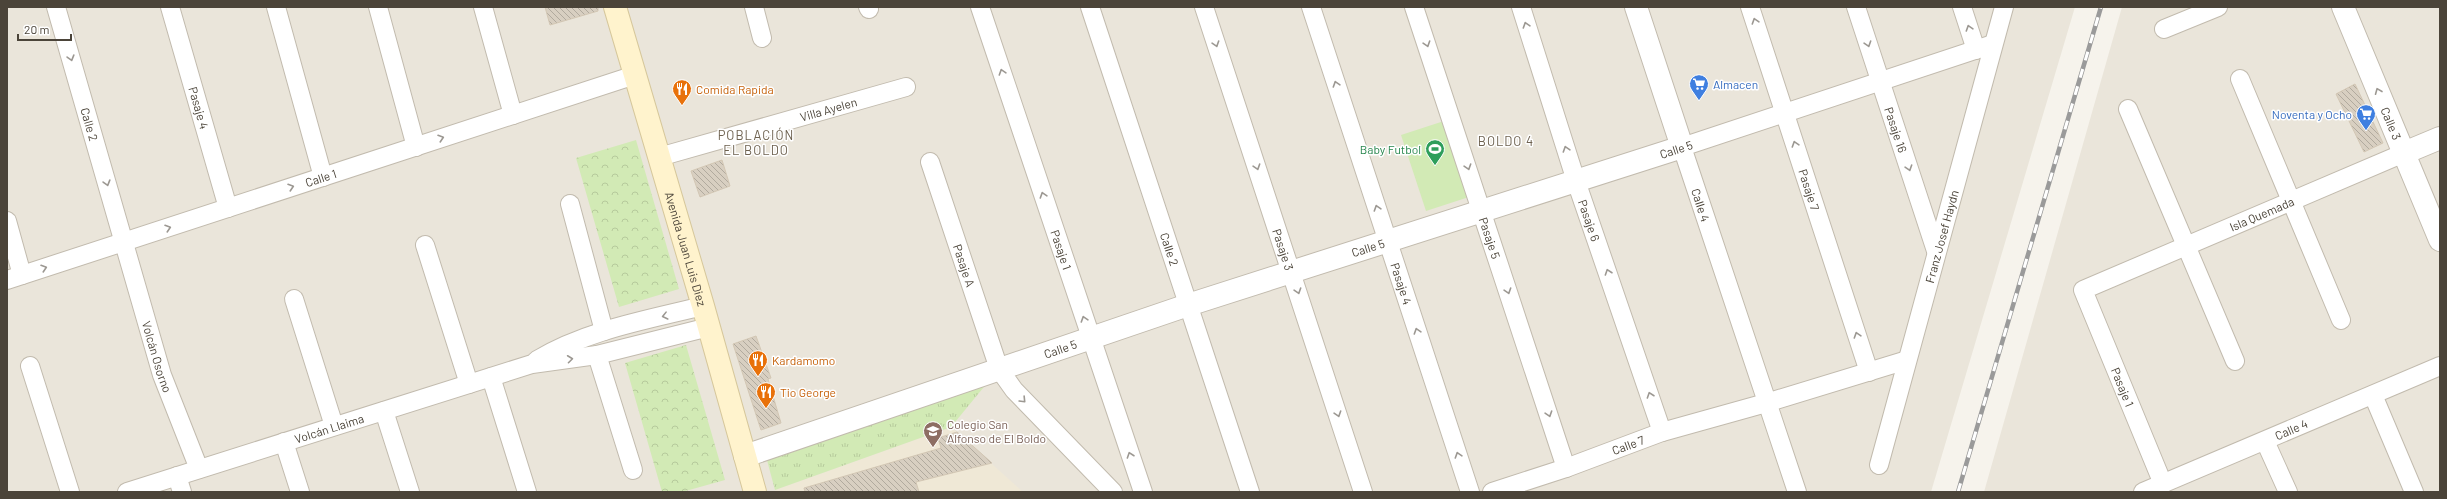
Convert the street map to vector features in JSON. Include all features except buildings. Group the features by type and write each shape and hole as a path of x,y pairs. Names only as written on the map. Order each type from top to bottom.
{"main road":[{"name":"Avenida Juan Luis Diez","path":"615,7 703,306 755,492"}],"street":[{"name":"Calle 2","path":"56,7 124,242"},
{"name":"Pasaje 4","path":"170,7 228,208"},
{"path":"276,7 323,177"},
{"path":"378,7 416,146"},
{"path":"483,7 513,115"},
{"path":"754,7 762,38"},
{"name":"Pasaje 1","path":"980,7 1143,492"},
{"name":"Calle 2","path":"1090,7 1250,492"},
{"name":"Pasaje 3","path":"1204,7 1364,492"},
{"name":"Pasaje 4","path":"1311,7 1470,492"},
{"name":"Pasaje 5","path":"1414,7 1566,468"},
{"name":"Pasaje 6","path":"1520,7 1576,181 1662,432"},
{"name":"Calle 4","path":"1636,7 1766,403 1797,492"},
{"name":"Pasaje 7","path":"1750,7 1869,372"},
{"name":"Pasaje 16","path":"1856,7 1936,251"},
{"path":"1962,7 1976,50"},
{"name":"Franz Josef Haydn","path":"1879,465 1936,251 2004,7"},
{"path":"2164,29 2218,7"},
{"name":"Calle 3","path":"2343,7 2440,240"},
{"name":"Calle 5","path":"744,456 1188,305 1682,147 1993,44"},
{"name":"Calle 1","path":"15,277 635,75"},
{"path":"2240,79 2341,320"},
{"name":"Villa Ayelen","path":"658,157 906,87"},
{"path":"2128,110 2235,361"},
{"name":"Isla Quemada","path":"2083,290 2291,200 2440,138"},
{"name":"Pasaje A","path":"930,162 999,369 1014,390 1113,492"},
{"path":"570,204 604,331"},
{"path":"7,220 15,277"},
{"name":"Volcán Osorno","path":"124,242 164,382 199,469"},
{"path":"425,245 469,384"},
{"name":"Pasaje 1","path":"2083,290 2163,484"},
{"path":"294,299 334,426"},
{"name":"Volcán Llaima","path":"532,364 560,346 604,331 703,306"},
{"name":"Volcán Llaima","path":"127,492 180,484 199,469 532,364 597,355 709,327"},
{"path":"597,355 633,470"},
{"name":"Calle 7","path":"1492,492 1566,468 1662,432 1766,403 1907,360"},
{"path":"30,366 70,492"},
{"name":"Calle 4","path":"2143,492 2440,366"},
{"path":"491,377 527,492"},
{"path":"2373,395 2414,492"},
{"path":"384,410 410,492"},
{"path":"2265,441 2288,492"},
{"path":"284,442 300,492"}],"shaded area":[{"path":"7,7 2075,7 1931,492 7,492"},
{"path":"2122,7 2440,7 2440,492 1984,492"},
{"name":"Colegio San Alfonso de El Boldo","path":"951,427 1023,492 776,492 775,490"}],"green space":[{"name":"Baby Futbol","path":"1444,121 1469,197 1426,211 1401,135"},
{"path":"636,140 679,289 619,307 576,158"},
{"path":"686,345 725,480 682,492 662,492 625,363"},
{"path":"988,382 951,427 775,490 764,449"}],"railway":[{"path":"1958,492 2101,7"}],"place":[{"name":"Almacen","path":"1699,101"},
{"name":"Comida Rapida","path":"682,106"},
{"name":"Noventa y Ocho","path":"2366,131"},
{"name":"Baby Futbol","path":"1435,166"},
{"name":"Kardamomo","path":"758,377"},
{"name":"Tio George","path":"766,409"},
{"name":"Colegio San Alfonso de El Boldo","path":"933,448"}],"district":[{"name":"BOLDO 4","path":"1506,141"},
{"name":"POBLACIÓN EL BOLDO","path":"756,142"}]}
